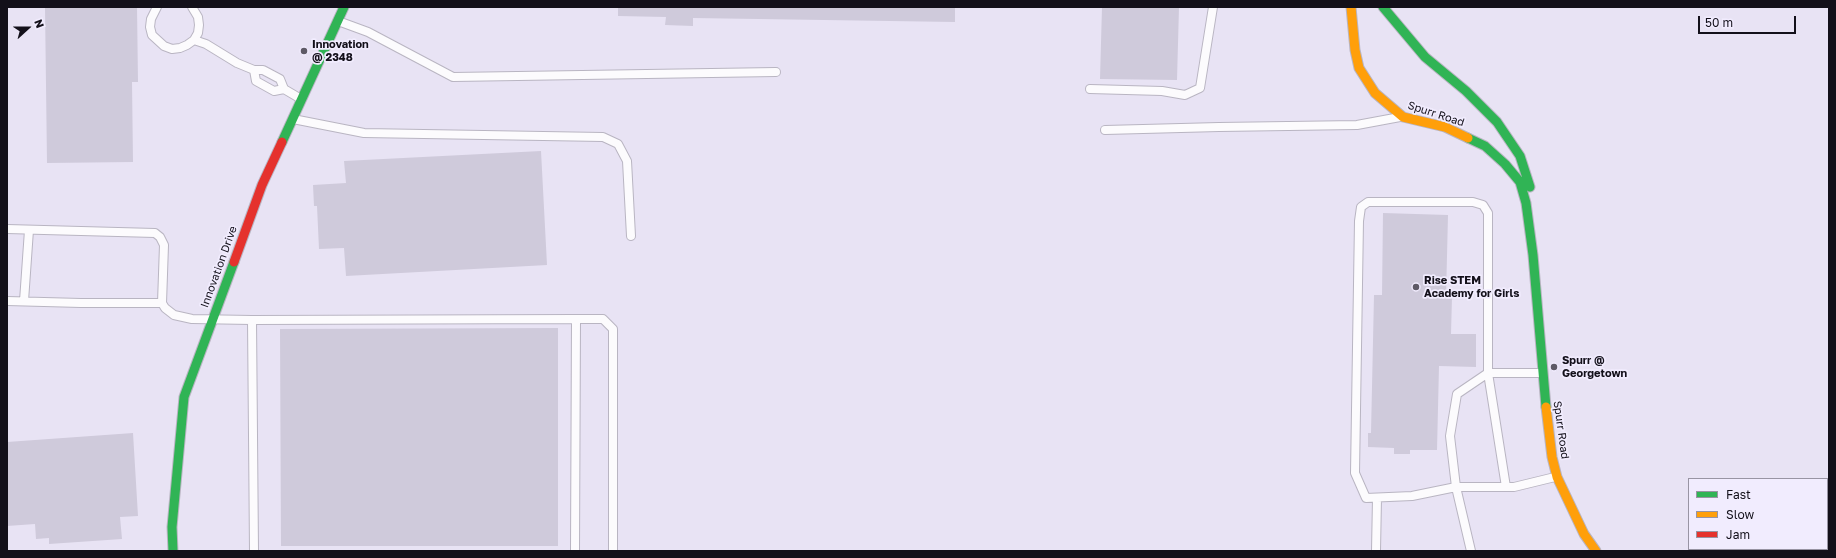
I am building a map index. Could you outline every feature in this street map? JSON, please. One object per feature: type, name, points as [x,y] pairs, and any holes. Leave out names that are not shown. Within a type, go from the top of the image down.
[{"type":"street","name":"Innovation Drive","points":[[173,551],[172,527],[184,397],[262,185],[344,7]]},
{"type":"street","name":"Spurr Road","points":[[1351,7],[1355,50],[1359,68],[1375,93],[1402,117],[1445,127],[1485,146],[1505,164],[1520,182],[1526,203],[1533,255],[1547,422],[1557,477],[1584,534],[1596,551]]},
{"type":"street","name":"Spurr Road","points":[[1383,7],[1424,57],[1466,91],[1497,122],[1520,156],[1534,200],[1533,255]]},
{"type":"lane","points":[[157,7],[151,19],[150,27],[152,35],[164,46],[180,48],[194,40],[198,33],[198,17],[194,8]]},
{"type":"lane","points":[[1090,89],[1162,90],[1185,95],[1200,88],[1213,7]]},
{"type":"lane","points":[[338,21],[368,32],[453,76],[776,72]]},
{"type":"lane","points":[[194,40],[206,44],[237,63],[254,70],[263,70],[280,80],[284,89],[301,99]]},
{"type":"lane","points":[[254,70],[256,81],[274,91],[284,89]]},
{"type":"lane","points":[[1105,130],[1350,126],[1402,117]]},
{"type":"lane","points":[[292,119],[364,133],[603,137],[618,144],[627,161],[631,236]]},
{"type":"lane","points":[[1506,487],[1488,373],[1488,213],[1484,205],[1473,202],[1368,202],[1361,207],[1358,221],[1355,462],[1355,473],[1366,498],[1412,496],[1456,487],[1506,487],[1514,487],[1557,477]]},
{"type":"lane","points":[[7,229],[155,233],[160,236],[164,245],[162,303],[165,308],[174,314],[192,319],[603,319],[613,329],[613,551]]},
{"type":"lane","points":[[24,301],[30,230]]},
{"type":"lane","points":[[7,301],[162,303]]},
{"type":"lane","points":[[575,551],[576,319]]},
{"type":"lane","points":[[252,320],[254,551]]},
{"type":"lane","points":[[1471,551],[1456,487],[1450,436],[1458,394],[1488,373],[1542,373]]},
{"type":"lane","points":[[1376,551],[1377,498]]},
{"type":"building","points":[[45,7],[137,7],[138,82],[132,82],[133,162],[47,163]]},
{"type":"building","points":[[618,7],[955,7],[955,22],[693,18],[693,26],[665,25],[666,17],[618,16]]},
{"type":"building","points":[[1102,7],[1179,7],[1177,80],[1100,79]]},
{"type":"building","points":[[541,151],[547,265],[346,276],[344,248],[319,249],[317,206],[314,206],[313,185],[346,183],[344,161]]},
{"type":"building","points":[[1383,213],[1448,215],[1446,297],[1452,297],[1451,334],[1476,334],[1476,367],[1439,366],[1437,450],[1410,450],[1410,454],[1394,454],[1394,448],[1368,447],[1368,433],[1371,433],[1374,295],[1382,295]]},
{"type":"building","points":[[558,328],[558,546],[281,546],[280,329]]},
{"type":"building","points":[[133,433],[138,516],[120,517],[122,539],[49,544],[49,538],[36,539],[35,524],[7,526],[7,442]]},
{"type":"traffic: fast","points":[[282,142],[344,7]]},
{"type":"traffic: fast","points":[[1383,7],[1425,57],[1466,91],[1497,122],[1520,156],[1530,187]]},
{"type":"traffic: fast","points":[[1468,138],[1485,146],[1505,164],[1520,182],[1526,203],[1533,255],[1546,407]]},
{"type":"traffic: fast","points":[[173,551],[172,527],[184,397],[234,262]]},
{"type":"traffic: slow","points":[[1351,7],[1355,50],[1359,68],[1375,93],[1403,117],[1445,127],[1468,138]]},
{"type":"traffic: slow","points":[[1546,407],[1552,457],[1557,477],[1584,534],[1596,551]]},
{"type":"traffic: jam","points":[[234,262],[262,185],[282,142]]},
{"type":"place","name":"Innovation @ 2348","points":[[304,51]]},
{"type":"place","name":"Rise STEM Academy for Girls","points":[[1416,287]]},
{"type":"place","name":"Spurr @ Georgetown","points":[[1554,367]]}]
